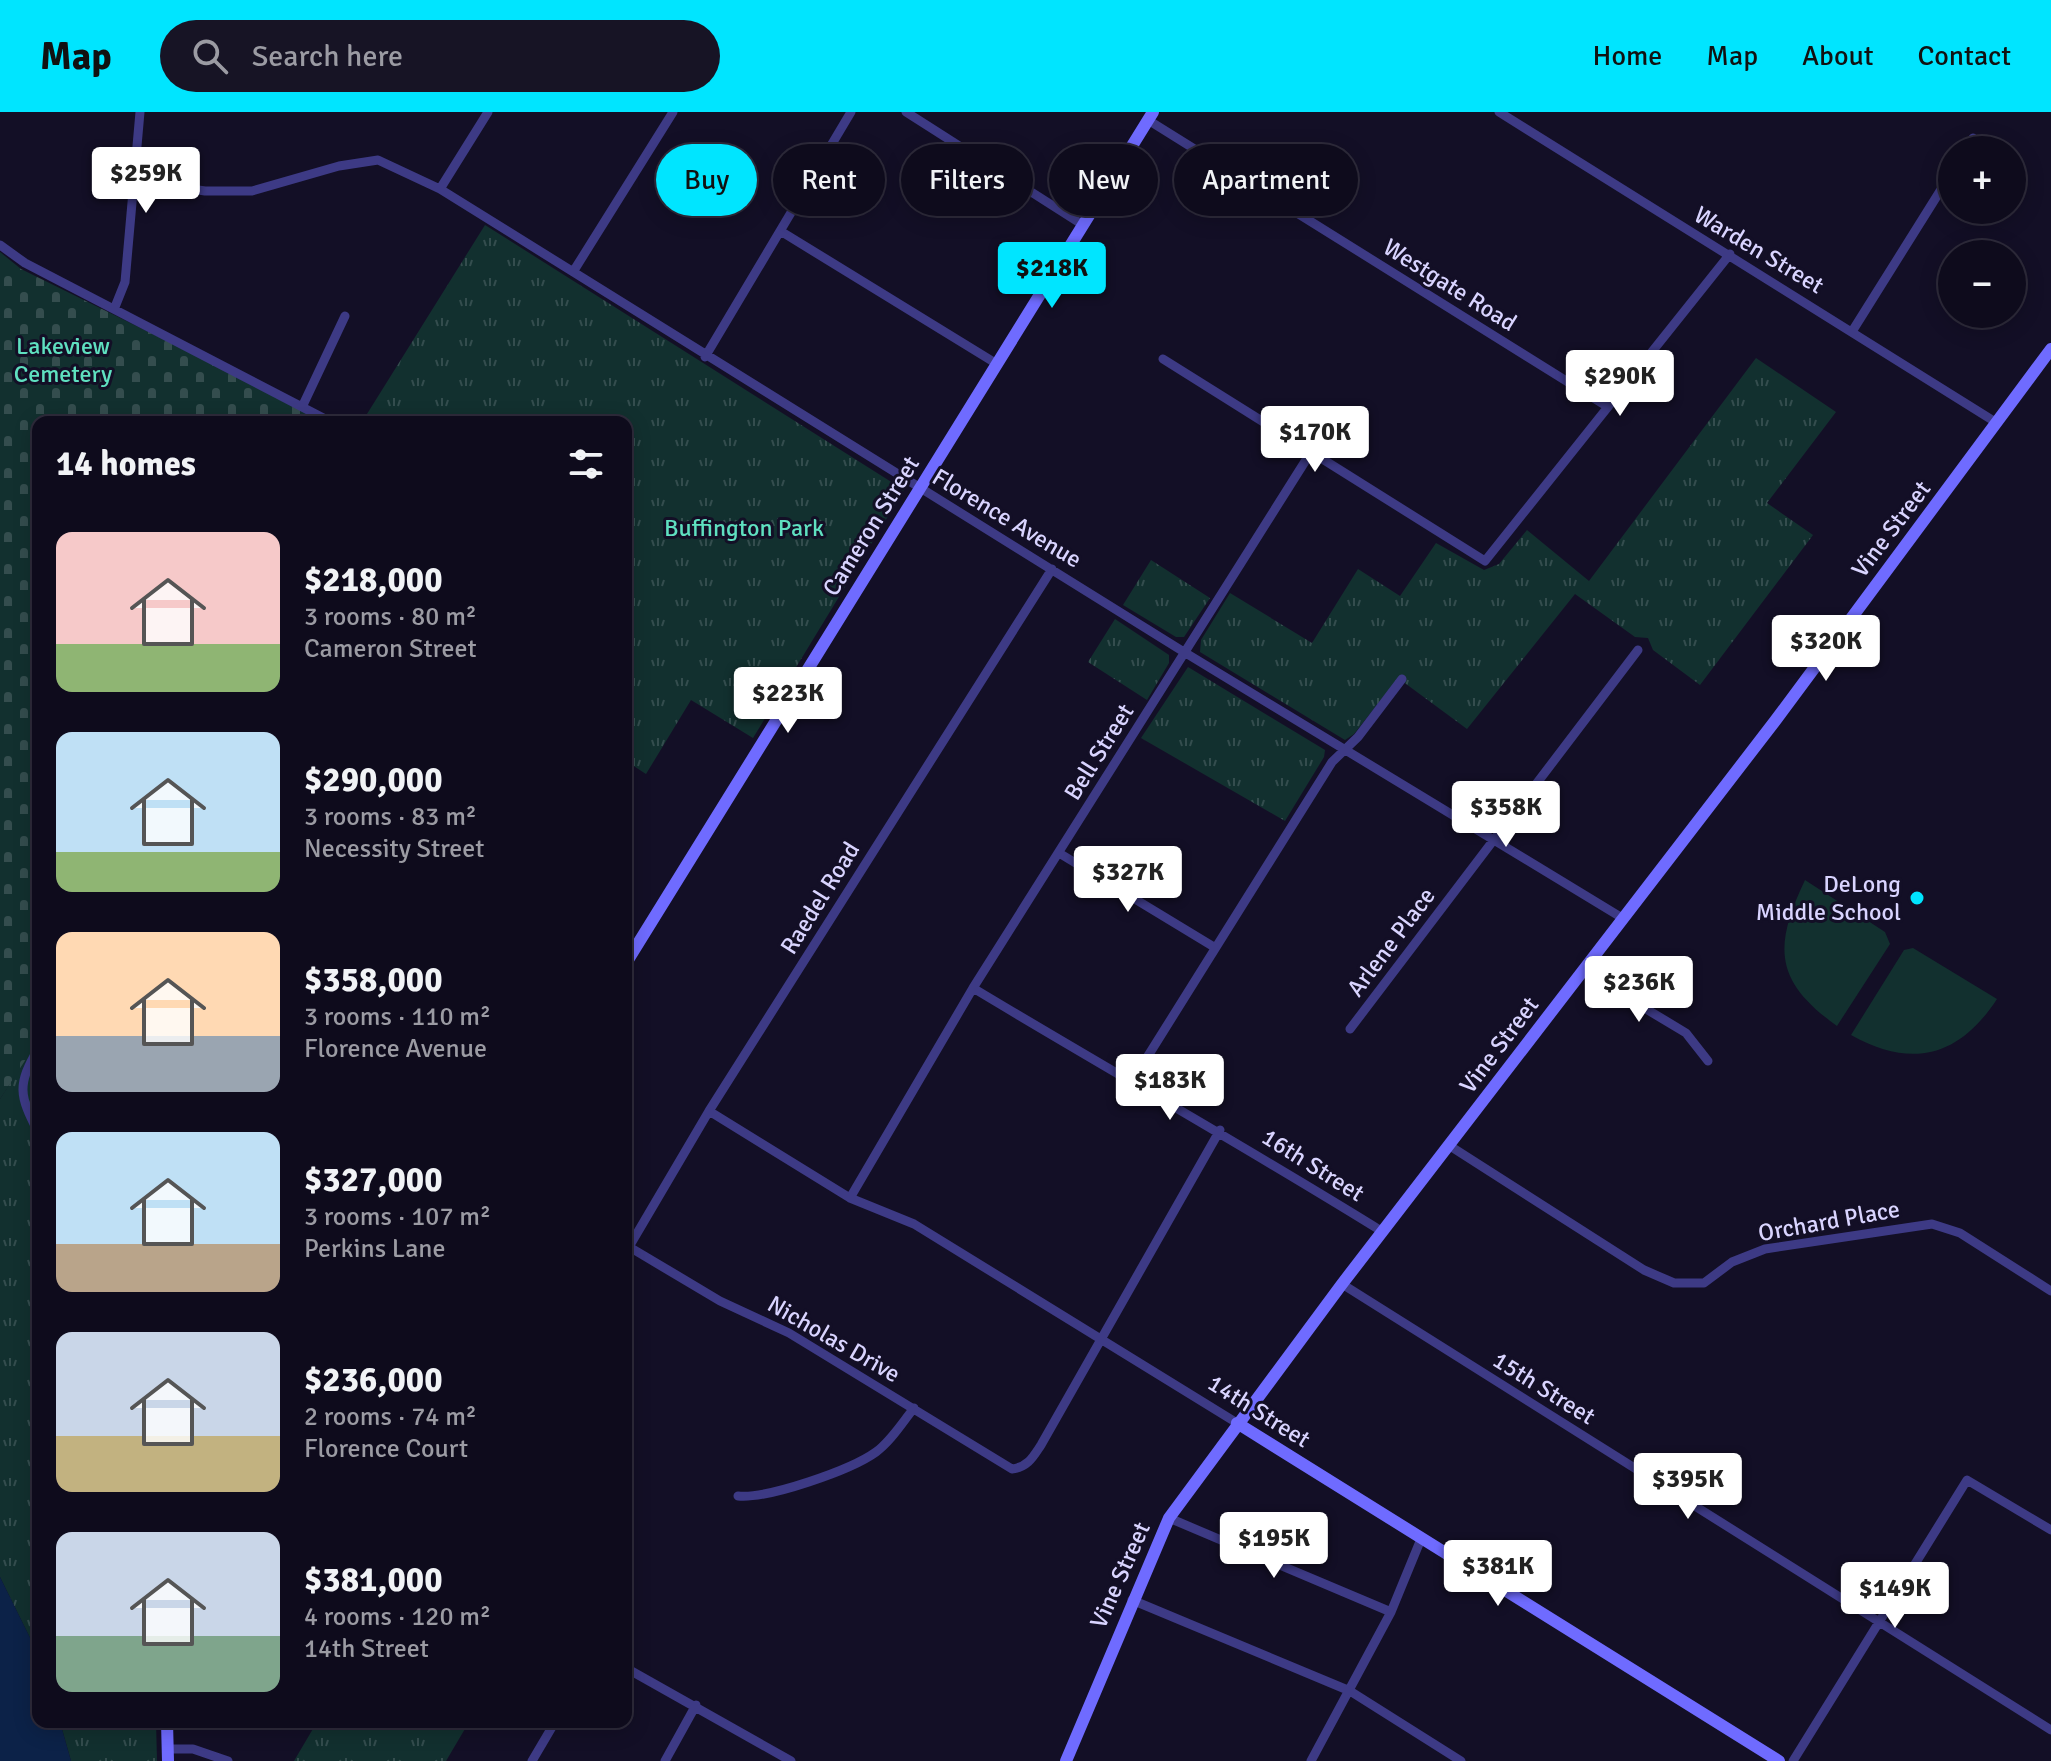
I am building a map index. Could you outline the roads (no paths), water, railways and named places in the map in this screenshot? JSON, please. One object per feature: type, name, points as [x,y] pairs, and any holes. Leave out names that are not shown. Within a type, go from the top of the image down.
[{"type":"street","points":[[115,307],[125,282],[131,180],[140,112]]},
{"type":"street","points":[[440,189],[488,112]]},
{"type":"street","points":[[573,272],[673,112]]},
{"type":"street","points":[[705,357],[851,112]]},
{"type":"street","points":[[906,112],[1083,225]]},
{"type":"street","name":"Warden Street","points":[[1499,112],[1853,330],[1997,423]]},
{"type":"street","name":"Cameron Street","points":[[632,953],[1151,116]]},
{"type":"street","name":"Westgate Road","points":[[1151,116],[1608,407]]},
{"type":"street","name":"Florence Avenue","points":[[131,180],[205,191],[252,191],[339,166],[378,160],[440,189],[705,357],[1624,919]]},
{"type":"street","points":[[1853,330],[1938,194]]},
{"type":"street","points":[[782,232],[997,364]]},
{"type":"street","points":[[0,245],[25,263],[321,416]]},
{"type":"street","points":[[1163,359],[1485,561],[1730,254]]},
{"type":"street","points":[[303,405],[345,316]]},
{"type":"street","name":"Vine Street","points":[[1066,1761],[1169,1518],[1237,1423],[1624,919],[2051,349]]},
{"type":"street","name":"Bell Street","points":[[850,1198],[973,988],[1311,452]]},
{"type":"street","name":"Raedel Road","points":[[632,1240],[709,1111],[1052,569]]},
{"type":"street","name":"Arlene Place","points":[[1350,1029],[1638,650]]},
{"type":"street","points":[[1131,1083],[1332,762],[1402,679]]},
{"type":"street","points":[[1059,853],[1214,947]]},
{"type":"street","points":[[1583,971],[1686,1033],[1708,1061]]},
{"type":"street","name":"16th Street","points":[[973,988],[1131,1083],[1220,1130],[1383,1232]]},
{"type":"street","points":[[32,1060],[24,1075],[22,1089],[22,1102],[32,1121]]},
{"type":"street","name":"14th Street","points":[[709,1111],[850,1198],[914,1224],[1779,1761]]},
{"type":"street","points":[[1103,1339],[1220,1130]]},
{"type":"street","name":"Orchard Place","points":[[1450,1146],[1644,1270],[1674,1283],[1704,1283],[1732,1262],[1765,1249],[1932,1224],[1960,1233],[2051,1291]]},
{"type":"street","name":"Nicholas Drive","points":[[632,1251],[720,1301],[789,1333],[1012,1469],[1021,1468],[1031,1461],[1103,1339]]},
{"type":"street","name":"15th Street","points":[[1342,1284],[2051,1730]]},
{"type":"street","points":[[738,1496],[773,1493],[876,1452],[914,1408]]},
{"type":"street","points":[[1793,1761],[1967,1480],[2051,1530]]},
{"type":"street","points":[[1169,1518],[1391,1612]]},
{"type":"street","points":[[1311,1761],[1391,1612],[1421,1539]]},
{"type":"street","points":[[1132,1600],[1350,1691],[1461,1761]]},
{"type":"street","points":[[632,1671],[791,1761]]},
{"type":"street","points":[[665,1761],[696,1705]]},
{"type":"street","points":[[167,1728],[167,1755],[193,1749],[228,1761]]},
{"type":"street","points":[[532,1761],[551,1728]]},
{"type":"water","points":[[0,1577],[32,1642],[32,1728],[62,1728],[71,1761],[0,1761]]},
{"type":"place","name":"DeLong Middle School","points":[[1917,898]]},
{"type":"park label","name":"Lakeview Cemetery","points":[[63,360]]},
{"type":"park label","name":"Buffington Park","points":[[744,528]]}]
